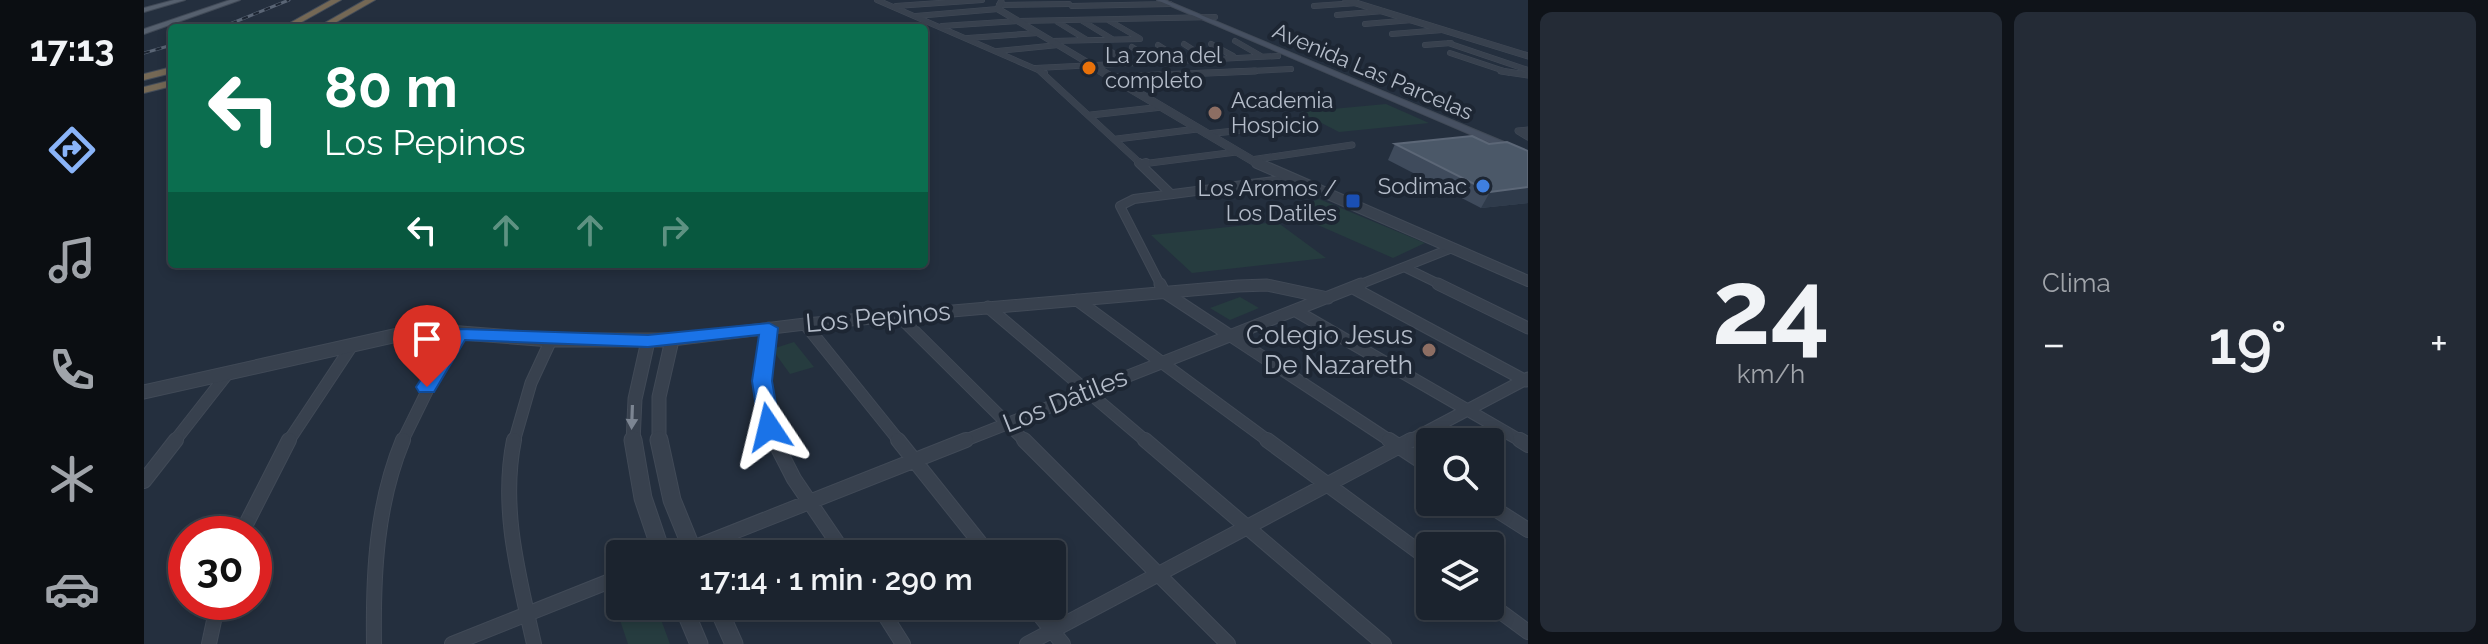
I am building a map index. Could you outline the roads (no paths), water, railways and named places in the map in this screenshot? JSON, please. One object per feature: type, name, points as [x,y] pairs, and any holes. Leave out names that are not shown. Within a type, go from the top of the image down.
[{"type":"highway","points":[[292,24],[337,0]]},
{"type":"highway","points":[[327,24],[371,0]]},
{"type":"highway","points":[[144,77],[168,71]]},
{"type":"highway","points":[[144,90],[168,84]]},
{"type":"main road","points":[[144,10],[182,0]]},
{"type":"main road","points":[[144,31],[234,0]]},
{"type":"main road","name":"Avenida Las Parcelas","points":[[1160,0],[1215,17],[1528,143]]},
{"type":"main road","name":"Avenida Las Parcelas","points":[[1172,2],[1528,156]]},
{"type":"street","points":[[877,0],[1051,76],[1171,194]]},
{"type":"street","points":[[891,6],[982,0],[1000,4],[1038,33],[1251,160],[1528,281]]},
{"type":"street","points":[[1093,0],[1110,10]]},
{"type":"street","points":[[1346,0],[1528,56]]},
{"type":"street","points":[[914,16],[1000,4],[1037,2],[1101,6],[1172,2]]},
{"type":"street","points":[[1037,2],[1049,14]]},
{"type":"street","points":[[1314,6],[1357,3]]},
{"type":"street","points":[[1133,5],[1141,10]]},
{"type":"street","points":[[1337,15],[1383,11]]},
{"type":"street","points":[[940,27],[1019,21],[1215,17]]},
{"type":"street","points":[[1080,19],[1113,40]]},
{"type":"street","points":[[996,51],[1087,40],[1140,39],[1106,19]]},
{"type":"street","points":[[1054,20],[1087,40]]},
{"type":"street","points":[[1365,24],[1412,20]]},
{"type":"street","points":[[1392,34],[1442,30]]},
{"type":"street","points":[[966,38],[1038,33]]},
{"type":"street","points":[[1425,45],[1477,40]]},
{"type":"street","points":[[1235,41],[1264,57]]},
{"type":"street","points":[[1448,43],[1528,72]]},
{"type":"street","points":[[1184,44],[1209,59]]},
{"type":"street","points":[[1211,44],[1236,58]]},
{"type":"street","points":[[1158,45],[1181,60]]},
{"type":"street","points":[[1132,47],[1153,61]]},
{"type":"street","points":[[1106,48],[1125,62]]},
{"type":"street","points":[[1450,53],[1508,73],[1528,72]]},
{"type":"street","points":[[1032,66],[1278,56]]},
{"type":"street","points":[[1111,77],[1291,69]]},
{"type":"street","points":[[1091,115],[1162,107]]},
{"type":"street","points":[[1117,139],[1310,123]]},
{"type":"street","points":[[1528,130],[1518,131],[1528,143]]},
{"type":"street","points":[[1251,160],[1352,145]]},
{"type":"street","points":[[1142,164],[1236,152]]},
{"type":"street","points":[[1290,179],[1134,199],[1120,206],[1164,292],[1416,458]]},
{"type":"street","name":"Los Dátiles","points":[[717,540],[1452,248]]},
{"type":"street","points":[[1406,268],[1528,328]]},
{"type":"street","name":"Los Pepinos","points":[[144,392],[402,334],[435,331],[551,340],[648,341],[898,315],[1267,285],[1330,298]]},
{"type":"street","points":[[1355,289],[1527,380]]},
{"type":"street","points":[[1077,300],[1416,550]]},
{"type":"street","points":[[988,307],[1384,644]]},
{"type":"street","points":[[1296,311],[1528,445]]},
{"type":"street","points":[[898,315],[1228,644]]},
{"type":"street","points":[[805,324],[978,540]]},
{"type":"street","points":[[769,328],[762,381],[765,412],[776,443],[836,540]]},
{"type":"street","points":[[374,644],[374,560],[389,476],[415,409],[459,334]]},
{"type":"street","points":[[534,644],[511,540],[507,477],[518,416],[551,340]]},
{"type":"street","points":[[672,340],[658,392],[658,448],[684,540]]},
{"type":"street","points":[[648,341],[634,390],[632,444],[642,501],[657,540]]},
{"type":"street","points":[[250,516],[292,434],[351,347]]},
{"type":"street","points":[[144,481],[228,373]]},
{"type":"street","points":[[1027,644],[1527,380]]},
{"type":"street","points":[[1504,515],[1528,530]]},
{"type":"street","points":[[452,644],[606,583]]},
{"type":"street","points":[[1504,614],[1528,632]]},
{"type":"street","points":[[209,644],[214,620]]},
{"type":"street","points":[[689,620],[699,644]]},
{"type":"street","points":[[723,620],[734,644]]},
{"type":"street","points":[[888,620],[903,644]]},
{"type":"street","points":[[1043,620],[1063,644]]},
{"type":"railway","points":[[230,24],[289,0]]},
{"type":"railway","points":[[144,53],[168,46]]},
{"type":"place","name":"La zona del completo","points":[[1089,68]]},
{"type":"place","name":"Academia Hospicio","points":[[1215,113]]},
{"type":"place","name":"Sodimac","points":[[1483,186]]},
{"type":"place","name":"Los Aromos / Los Datiles","points":[[1353,201]]},
{"type":"place","name":"Colegio Jesus De Nazareth","points":[[1429,350]]}]
